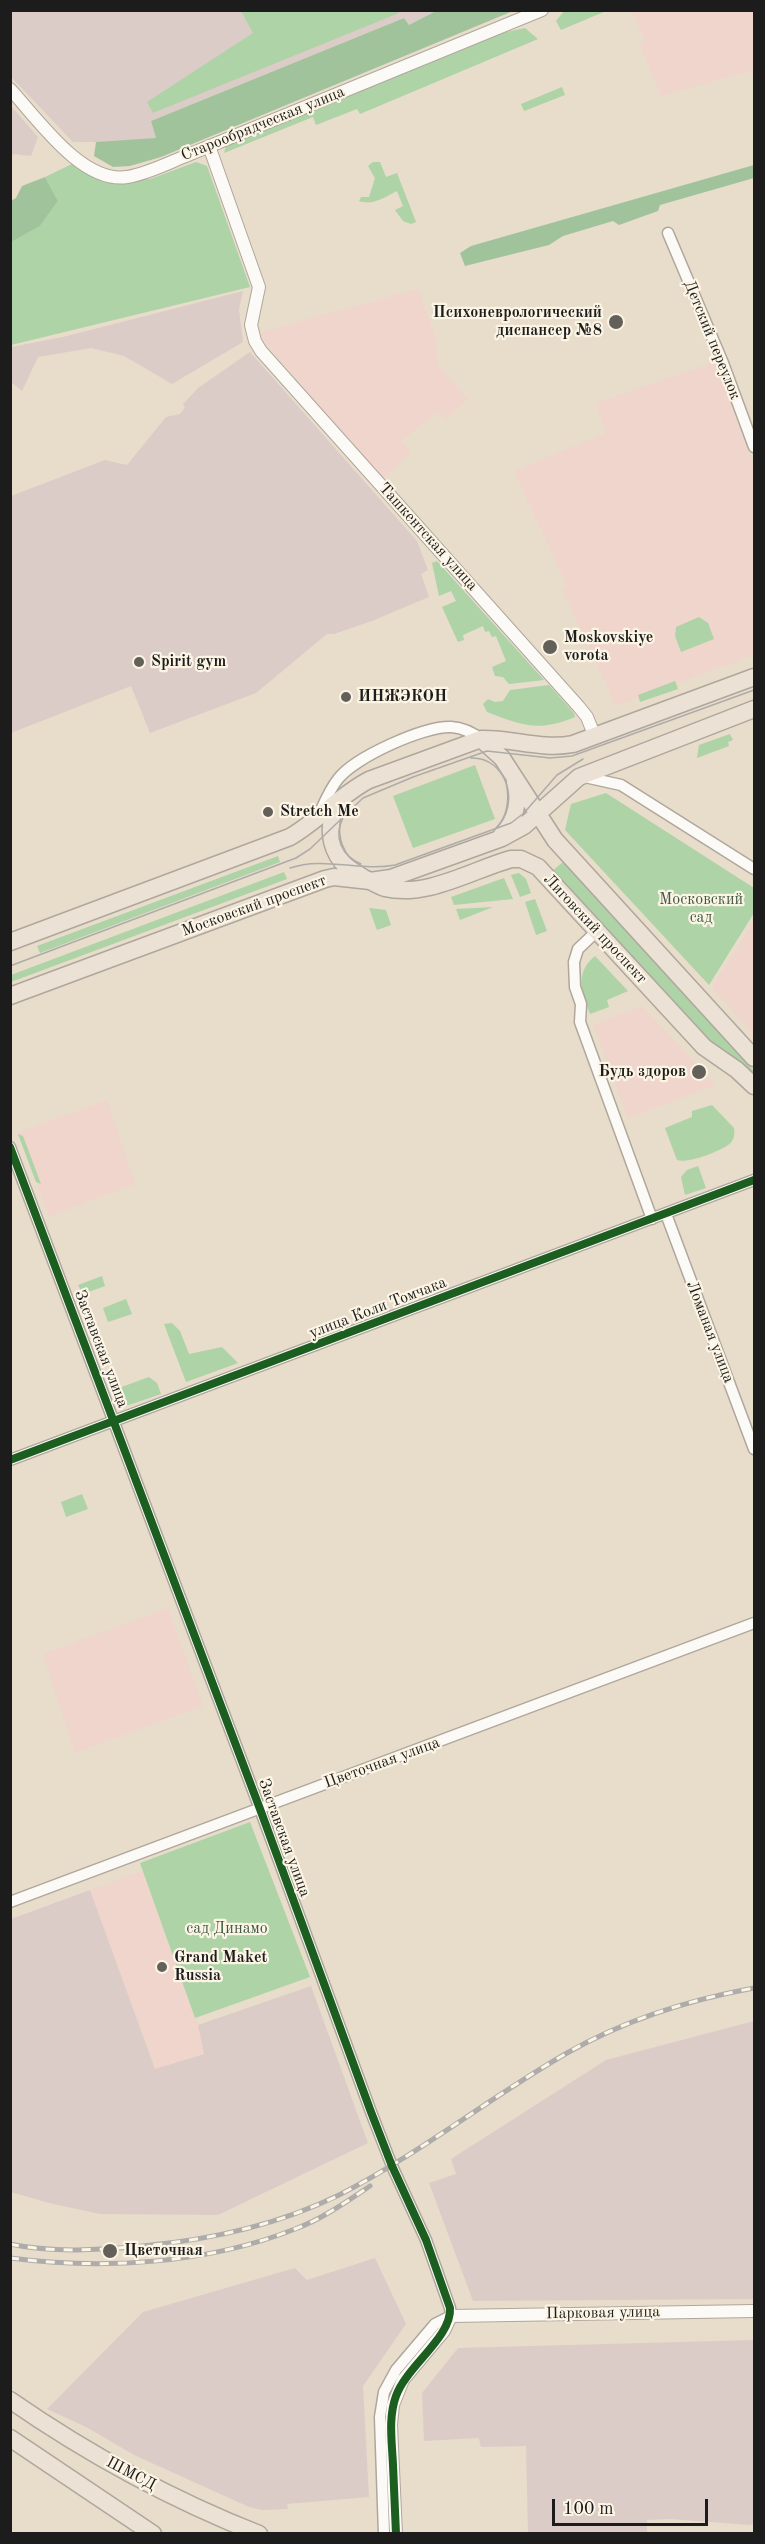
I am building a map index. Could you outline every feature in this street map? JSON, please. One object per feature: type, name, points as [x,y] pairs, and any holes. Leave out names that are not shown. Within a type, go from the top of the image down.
[{"type":"main road","points":[[10,942],[279,842],[313,823],[353,789],[369,780],[481,739],[499,738],[548,747],[573,744],[754,677]]},
{"type":"main road","name":"Московский проспект","points":[[10,996],[325,879],[334,877],[370,881],[404,874],[490,842],[516,831],[579,777],[754,710]]},
{"type":"main road","name":"Лиговский проспект","points":[[481,739],[502,758],[513,773],[555,840],[754,1058]]},
{"type":"main road","points":[[490,842],[502,835],[513,819],[516,800],[513,773]]},
{"type":"main road","points":[[335,805],[330,829],[333,848],[345,866],[370,881]]},
{"type":"main road","name":"Лиговский проспект","points":[[370,881],[384,888],[400,890],[448,881],[510,859],[521,859],[538,867],[704,1047],[737,1070],[754,1086]]},
{"type":"main road","name":"ШМСД","points":[[10,2400],[60,2434],[116,2467],[173,2497],[259,2534]]},
{"type":"main road","points":[[10,2438],[153,2534]]},
{"type":"street","name":"Старообрядческая улица","points":[[10,89],[78,160],[90,169],[119,178],[138,174],[209,146],[541,11]]},
{"type":"street","name":"Ташкентская улица","points":[[209,146],[259,287],[251,319],[255,342],[292,387],[579,707],[595,737]]},
{"type":"street","name":"Детский переулок","points":[[668,233],[723,363],[754,447]]},
{"type":"street","points":[[313,823],[338,779],[360,759],[438,728],[452,727],[469,730],[481,739]]},
{"type":"street","points":[[620,760],[618,773],[621,784]]},
{"type":"street","points":[[579,777],[591,777],[621,784],[754,869]]},
{"type":"street","points":[[597,930],[578,949],[574,962],[575,987],[581,1004],[580,1022],[652,1219]]},
{"type":"street","name":"Заставская улица","points":[[10,1147],[260,1809],[374,2121],[429,2250],[448,2300],[451,2316]]},
{"type":"street","name":"улица Коли Томчака","points":[[10,1460],[754,1180]]},
{"type":"street","name":"Ломаная улица","points":[[666,1214],[754,1449]]},
{"type":"street","name":"Цветочная улица","points":[[10,1902],[754,1623]]},
{"type":"street","name":"Парковая улица","points":[[451,2316],[754,2312]]},
{"type":"street","points":[[384,2534],[380,2417],[384,2392],[396,2370],[435,2324],[451,2316]]},
{"type":"street","points":[[396,2534],[391,2425],[393,2405],[403,2380],[444,2331],[451,2316]]},
{"type":"shaded area","points":[[11,11],[436,11],[409,25],[404,18],[151,121],[156,138],[129,142],[73,142],[11,77]]},
{"type":"shaded area","points":[[632,11],[754,11],[754,70],[661,96],[639,43],[645,41]]},
{"type":"shaded area","points":[[11,106],[38,137],[31,156],[13,154],[11,159]]},
{"type":"shaded area","points":[[418,289],[437,342],[437,364],[468,399],[446,419],[437,412],[401,441],[411,452],[383,479],[324,414],[262,338],[261,332]]},
{"type":"shaded area","points":[[243,291],[239,309],[243,342],[172,384],[124,356],[91,348],[38,357],[22,391],[11,382],[11,347],[63,337]]},
{"type":"shaded area","points":[[250,352],[417,541],[428,570],[421,574],[429,597],[372,621],[334,634],[327,634],[256,693],[150,733],[131,686],[11,733],[11,496],[105,460],[127,465],[166,417],[180,414],[185,408],[183,404],[198,388]]},
{"type":"shaded area","points":[[715,362],[754,466],[754,655],[616,706],[563,591],[567,586],[514,471],[606,433],[596,403]]},
{"type":"shaded area","points":[[754,921],[754,1035],[712,987]]},
{"type":"shaded area","points":[[642,1006],[716,1085],[628,1118],[593,1025]]},
{"type":"shaded area","points":[[107,1100],[135,1184],[49,1216],[17,1133]]},
{"type":"shaded area","points":[[168,1608],[203,1706],[75,1753],[43,1654]]},
{"type":"shaded area","points":[[142,1871],[198,2025],[204,2054],[155,2070],[90,1890]]},
{"type":"shaded area","points":[[90,1890],[155,2069],[204,2054],[198,2025],[311,1986],[368,2143],[218,2215],[100,2214],[11,2192],[11,1919]]},
{"type":"shaded area","points":[[754,2021],[754,2299],[473,2301],[429,2183],[456,2174],[451,2159],[606,2060]]},
{"type":"shaded area","points":[[375,2258],[406,2324],[363,2386],[369,2497],[287,2504],[288,2509],[262,2510],[249,2507],[134,2455],[88,2428],[47,2409],[143,2312],[295,2268],[307,2280]]},
{"type":"shaded area","points":[[754,2340],[754,2523],[750,2525],[670,2519],[647,2520],[647,2533],[528,2533],[526,2446],[481,2447],[479,2438],[424,2441],[422,2393],[458,2348]]},
{"type":"green space","points":[[397,10],[399,13],[153,113],[147,102],[253,33],[241,11]]},
{"type":"green space","points":[[436,11],[513,11],[161,157],[130,166],[113,167],[94,156],[96,142],[156,138],[151,121],[404,18],[409,25]]},
{"type":"green space","points":[[564,11],[606,11],[561,30],[556,21]]},
{"type":"green space","points":[[525,28],[538,39],[360,114],[357,109],[316,125],[313,117],[224,153],[226,146],[506,32]]},
{"type":"green space","points":[[562,87],[565,95],[524,111],[521,104]]},
{"type":"green space","points":[[196,162],[207,166],[250,287],[11,345],[10,242],[40,226],[58,201],[45,177],[72,164],[108,180],[150,179]]},
{"type":"green space","points":[[373,162],[380,162],[386,177],[397,173],[416,222],[411,224],[403,221],[395,210],[403,206],[397,191],[374,202],[359,201],[361,197],[369,197],[375,178],[368,166]]},
{"type":"green space","points":[[754,165],[754,178],[660,205],[658,211],[619,225],[613,221],[563,236],[549,245],[465,266],[460,253],[471,246]]},
{"type":"green space","points":[[45,177],[58,201],[40,226],[11,242],[11,201],[16,198],[22,186]]},
{"type":"green space","points":[[437,561],[544,680],[509,684],[503,677],[495,676],[492,667],[506,661],[496,636],[492,637],[489,631],[485,632],[483,626],[463,635],[464,640],[458,642],[442,607],[456,601],[451,591],[439,596],[432,563]]},
{"type":"green space","points":[[699,617],[708,623],[714,639],[681,652],[675,636],[676,627]]},
{"type":"green space","points":[[675,681],[678,689],[640,702],[638,695]]},
{"type":"green space","points":[[549,685],[575,717],[551,725],[521,724],[487,712],[483,704],[488,699],[495,702],[503,701],[510,690]]},
{"type":"green space","points":[[730,734],[733,740],[728,742],[729,746],[697,758],[699,745]]},
{"type":"green space","points":[[475,765],[495,819],[413,848],[393,796]]},
{"type":"green space","name":"Московский сад","points":[[606,793],[754,888],[754,913],[709,985],[565,830],[571,804]]},
{"type":"green space","points":[[278,856],[280,862],[40,953],[37,946]]},
{"type":"green space","points":[[563,862],[754,1071],[754,1074],[747,1067],[712,1046],[551,872]]},
{"type":"green space","points":[[284,872],[287,879],[11,982],[11,975]]},
{"type":"green space","points":[[519,873],[526,879],[531,893],[520,897],[511,875]]},
{"type":"green space","points":[[504,878],[513,899],[454,905],[451,897]]},
{"type":"green space","points":[[535,899],[547,931],[536,935],[525,902]]},
{"type":"green space","points":[[493,907],[460,920],[456,909]]},
{"type":"green space","points":[[369,908],[386,910],[391,925],[377,930]]},
{"type":"green space","points":[[595,956],[628,991],[607,1000],[609,1007],[590,1014],[584,998],[582,976],[584,969]]},
{"type":"green space","points":[[712,1105],[734,1128],[732,1142],[702,1157],[677,1160],[665,1128],[692,1117],[692,1111]]},
{"type":"green space","points":[[18,1134],[23,1136],[41,1184],[36,1182]]},
{"type":"green space","points":[[698,1166],[706,1188],[685,1195],[681,1177],[687,1170]]},
{"type":"green space","points":[[102,1276],[105,1286],[83,1294],[78,1285]]},
{"type":"green space","points":[[126,1299],[132,1314],[108,1322],[103,1308]]},
{"type":"green space","points":[[172,1323],[180,1331],[189,1354],[222,1347],[238,1363],[186,1382],[164,1324]]},
{"type":"green space","points":[[149,1377],[157,1383],[161,1394],[129,1405],[121,1405],[119,1399],[123,1398],[122,1393],[117,1394],[116,1389]]},
{"type":"green space","points":[[82,1494],[88,1509],[66,1517],[61,1502]]},
{"type":"green space","name":"сад Динамо","points":[[250,1822],[310,1977],[195,2018],[140,1863]]},
{"type":"tram line","points":[[10,966],[296,858],[310,849],[363,798],[413,777],[487,751],[550,758],[572,756],[754,690]]},
{"type":"tram line","points":[[471,758],[494,765],[506,784],[509,795],[508,807],[504,818],[496,828]]},
{"type":"tram line","points":[[290,868],[316,863],[369,867],[395,865],[511,823],[524,813],[557,775],[583,759]]},
{"type":"tram line","points":[[343,818],[339,832],[341,845],[354,861],[361,864]]},
{"type":"railway","points":[[10,2244],[59,2250],[142,2246],[192,2240],[243,2230],[292,2215],[316,2206],[369,2179],[538,2070],[589,2041],[634,2021],[681,2005],[754,1988]]},
{"type":"railway","points":[[10,2258],[45,2262],[118,2263],[191,2257],[261,2241],[305,2225],[334,2210],[370,2186]]},
{"type":"cycle path","points":[[10,1147],[260,1809],[371,2112],[392,2166],[426,2240],[450,2308],[449,2319],[444,2330],[401,2385],[394,2404],[391,2430],[396,2534]]},
{"type":"cycle path","points":[[10,1460],[754,1180]]},
{"type":"place","name":"Психоневрологический диспансер №8","points":[[616,322]]},
{"type":"place","name":"Moskovskiye vorota","points":[[550,647]]},
{"type":"place","name":"Spirit gym","points":[[139,662]]},
{"type":"place","name":"ИНЖЭКОН","points":[[346,697]]},
{"type":"place","name":"Stretch Me","points":[[268,812]]},
{"type":"place","name":"Будь здоров","points":[[699,1072]]},
{"type":"place","name":"Grand Maket Russia","points":[[162,1967]]},
{"type":"place","name":"Цветочная","points":[[110,2251]]}]
